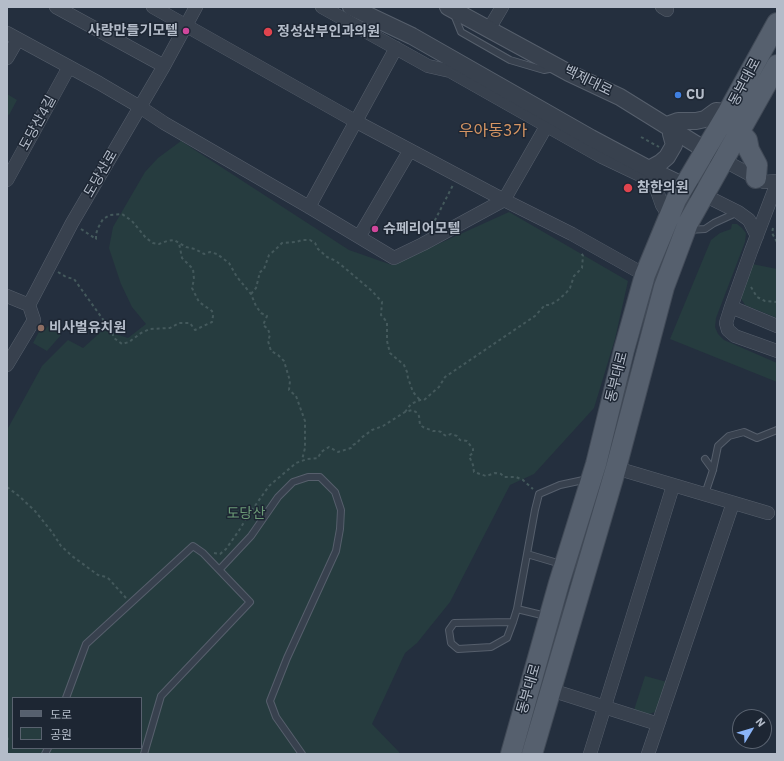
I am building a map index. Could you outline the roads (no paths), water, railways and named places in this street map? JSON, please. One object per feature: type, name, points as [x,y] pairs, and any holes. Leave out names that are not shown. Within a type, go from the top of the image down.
[{"type":"main road","name":"동부대로","points":[[511,754],[550,616],[596,464],[624,350],[645,275],[676,200],[728,112],[777,23]]},
{"type":"main road","name":"동부대로","points":[[532,754],[616,468],[664,287],[685,230],[777,65]]},
{"type":"main road","points":[[740,132],[747,140],[748,150],[757,165],[756,178]]},
{"type":"street","points":[[56,7],[164,66]]},
{"type":"street","points":[[153,7],[355,121],[504,200],[572,234],[645,275]]},
{"type":"street","name":"도당산로","points":[[29,305],[72,223],[164,66],[196,7]]},
{"type":"street","points":[[322,7],[428,66],[450,71],[472,71]]},
{"type":"street","points":[[351,7],[375,14],[472,71],[590,137],[649,169],[738,212],[749,220],[757,236]]},
{"type":"street","points":[[489,29],[502,7]]},
{"type":"street","name":"백제대로","points":[[451,8],[559,67],[620,97],[723,160]]},
{"type":"street","points":[[7,58],[13,36],[140,107],[164,123],[394,258],[504,200],[547,125]]},
{"type":"street","points":[[309,207],[396,48]]},
{"type":"street","name":"도당산4길","points":[[7,180],[69,67]]},
{"type":"street","points":[[450,71],[602,157],[644,177],[656,188],[662,205],[669,216]]},
{"type":"street","points":[[472,71],[483,90]]},
{"type":"street","points":[[649,169],[667,157],[674,145],[669,126],[678,121],[696,121],[705,118],[716,111],[728,112]]},
{"type":"street","points":[[568,138],[590,137]]},
{"type":"street","points":[[590,137],[602,157]]},
{"type":"street","points":[[359,237],[410,150]]},
{"type":"street","points":[[723,160],[764,182],[777,182],[726,323],[728,330],[735,336],[777,351]]},
{"type":"street","points":[[7,296],[29,305],[34,320],[7,365]]},
{"type":"street","points":[[731,307],[777,326]]},
{"type":"street","points":[[616,468],[768,513]]},
{"type":"street","points":[[590,754],[673,486]]},
{"type":"street","points":[[648,754],[732,503]]},
{"type":"street","points":[[551,690],[658,724]]},
{"type":"lane","points":[[451,8],[461,32],[510,60],[544,70],[559,67]]},
{"type":"lane","points":[[685,230],[705,229],[714,223],[738,212]]},
{"type":"lane","points":[[705,495],[713,470],[718,446],[729,436],[744,432],[757,438],[777,430]]},
{"type":"lane","points":[[705,459],[713,470]]},
{"type":"lane","points":[[220,569],[251,536],[278,497],[293,482],[308,477],[320,477],[335,492],[341,510],[340,529],[336,551],[287,658],[270,701],[276,717],[302,754]]},
{"type":"lane","points":[[513,622],[454,623],[449,630],[451,643],[458,649],[491,647],[507,638],[513,622],[517,609],[539,494],[560,485],[592,478]]},
{"type":"lane","points":[[66,697],[86,644],[193,546],[203,553],[250,602],[161,696],[144,754]]},
{"type":"lane","points":[[527,554],[565,565]]},
{"type":"lane","points":[[517,609],[550,616]]},
{"type":"place","name":"사랑만들기모텔","points":[[186,31]]},
{"type":"place","name":"정성산부인과의원","points":[[268,32]]},
{"type":"place","name":"CU","points":[[678,95]]},
{"type":"place","name":"참한의원","points":[[628,188]]},
{"type":"place","name":"슈페리어모텔","points":[[375,229]]},
{"type":"place","name":"비사벌유치원","points":[[41,328]]},
{"type":"district","name":"우아동3가","points":[[493,131]]},
{"type":"park label","name":"도당산","points":[[246,514]]}]
